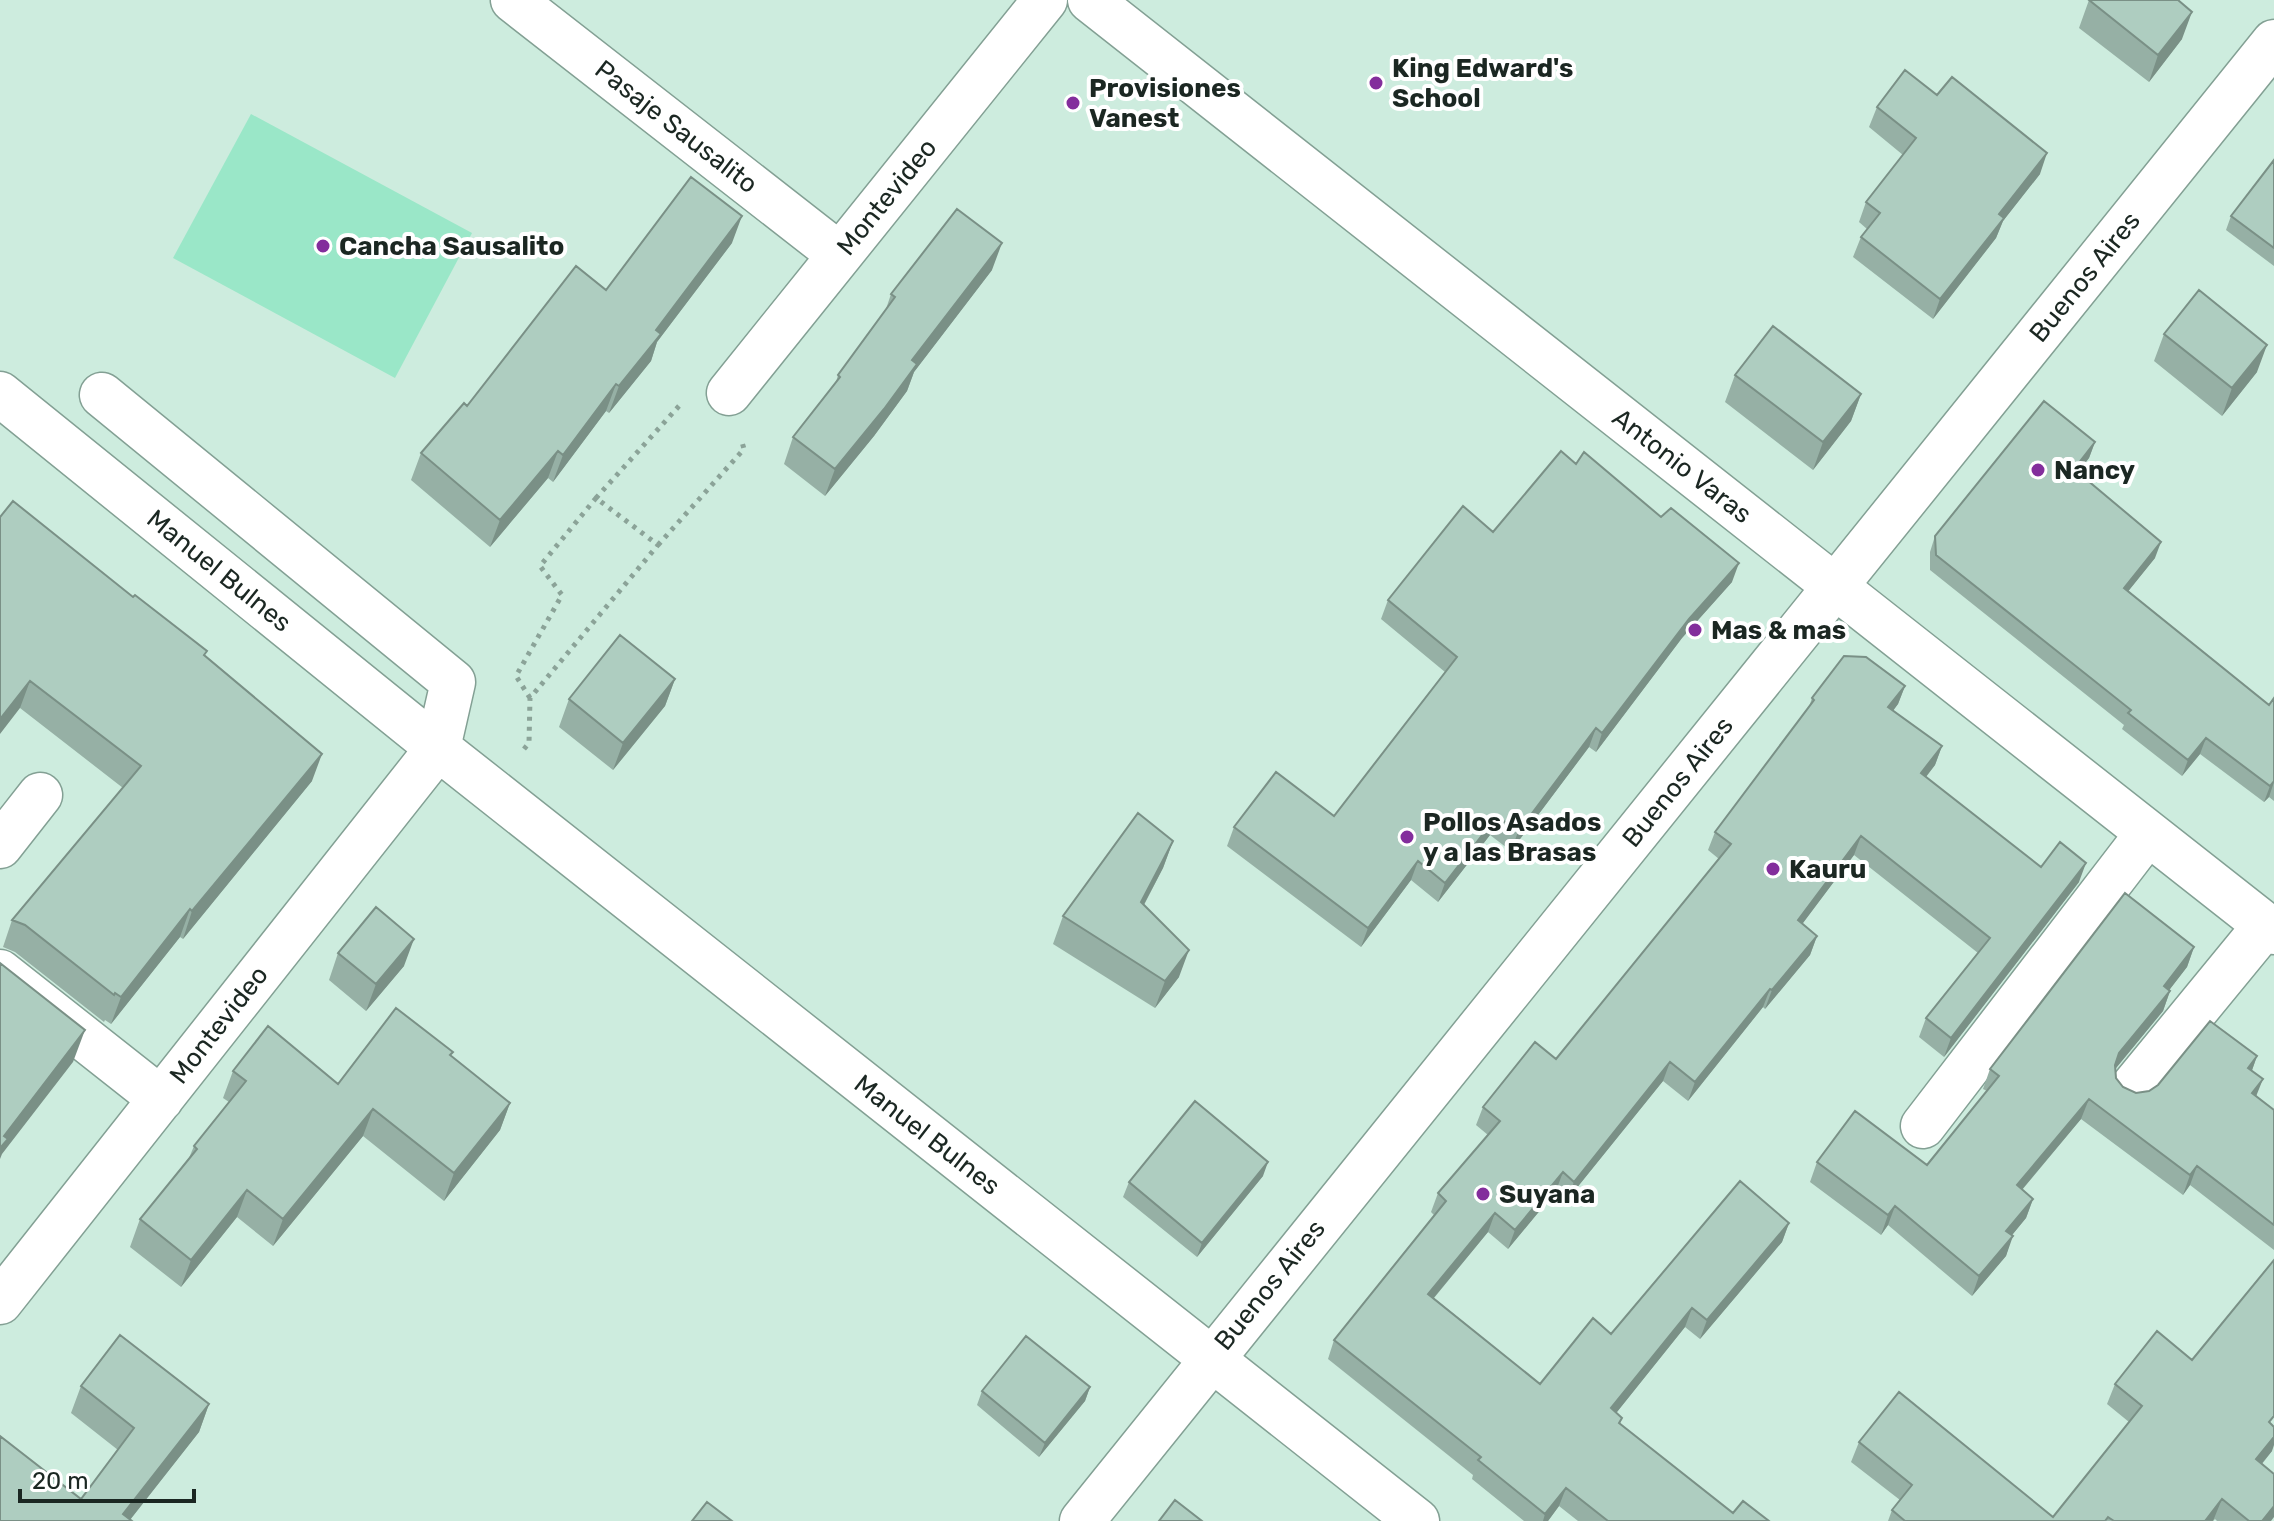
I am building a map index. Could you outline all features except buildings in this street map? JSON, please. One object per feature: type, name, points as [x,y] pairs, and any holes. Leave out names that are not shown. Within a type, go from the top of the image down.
[{"type":"street","name":"Pasaje Sausalito","points":[[513,0],[840,255]]},
{"type":"street","name":"Montevideo","points":[[729,393],[1045,0]]},
{"type":"street","name":"Antonio Varas","points":[[1090,0],[2270,929]]},
{"type":"street","name":"Buenos Aires","points":[[1082,1521],[2274,42]]},
{"type":"street","name":"Manuel Bulnes","points":[[0,394],[438,748],[1417,1521]]},
{"type":"street","points":[[102,395],[453,682],[438,748]]},
{"type":"street","name":"Montevideo","points":[[0,1302],[438,748]]},
{"type":"street","points":[[0,846],[40,795]]},
{"type":"street","points":[[1923,1126],[2148,833]]},
{"type":"street","points":[[2132,1088],[2270,929]]},
{"type":"street","points":[[0,972],[161,1099]]},
{"type":"path","points":[[492,790],[529,743],[530,698],[516,676],[562,595],[540,566],[676,407],[729,393],[744,449],[658,545],[530,698]]},
{"type":"path","points":[[596,498],[658,545]]},
{"type":"green space","name":"Cancha Sausalito","points":[[251,114],[472,233],[395,378],[173,258]]},
{"type":"place","name":"King Edward's School","points":[[1376,83]]},
{"type":"place","name":"Provisiones Vanest","points":[[1073,103]]},
{"type":"place","name":"Cancha Sausalito","points":[[323,246]]},
{"type":"place","name":"Nancy","points":[[2038,470]]},
{"type":"place","name":"Mas & mas","points":[[1695,630]]},
{"type":"place","name":"Pollos Asados y a las Brasas","points":[[1407,837]]},
{"type":"place","name":"Kauru","points":[[1773,869]]},
{"type":"place","name":"Suyana","points":[[1483,1194]]}]
